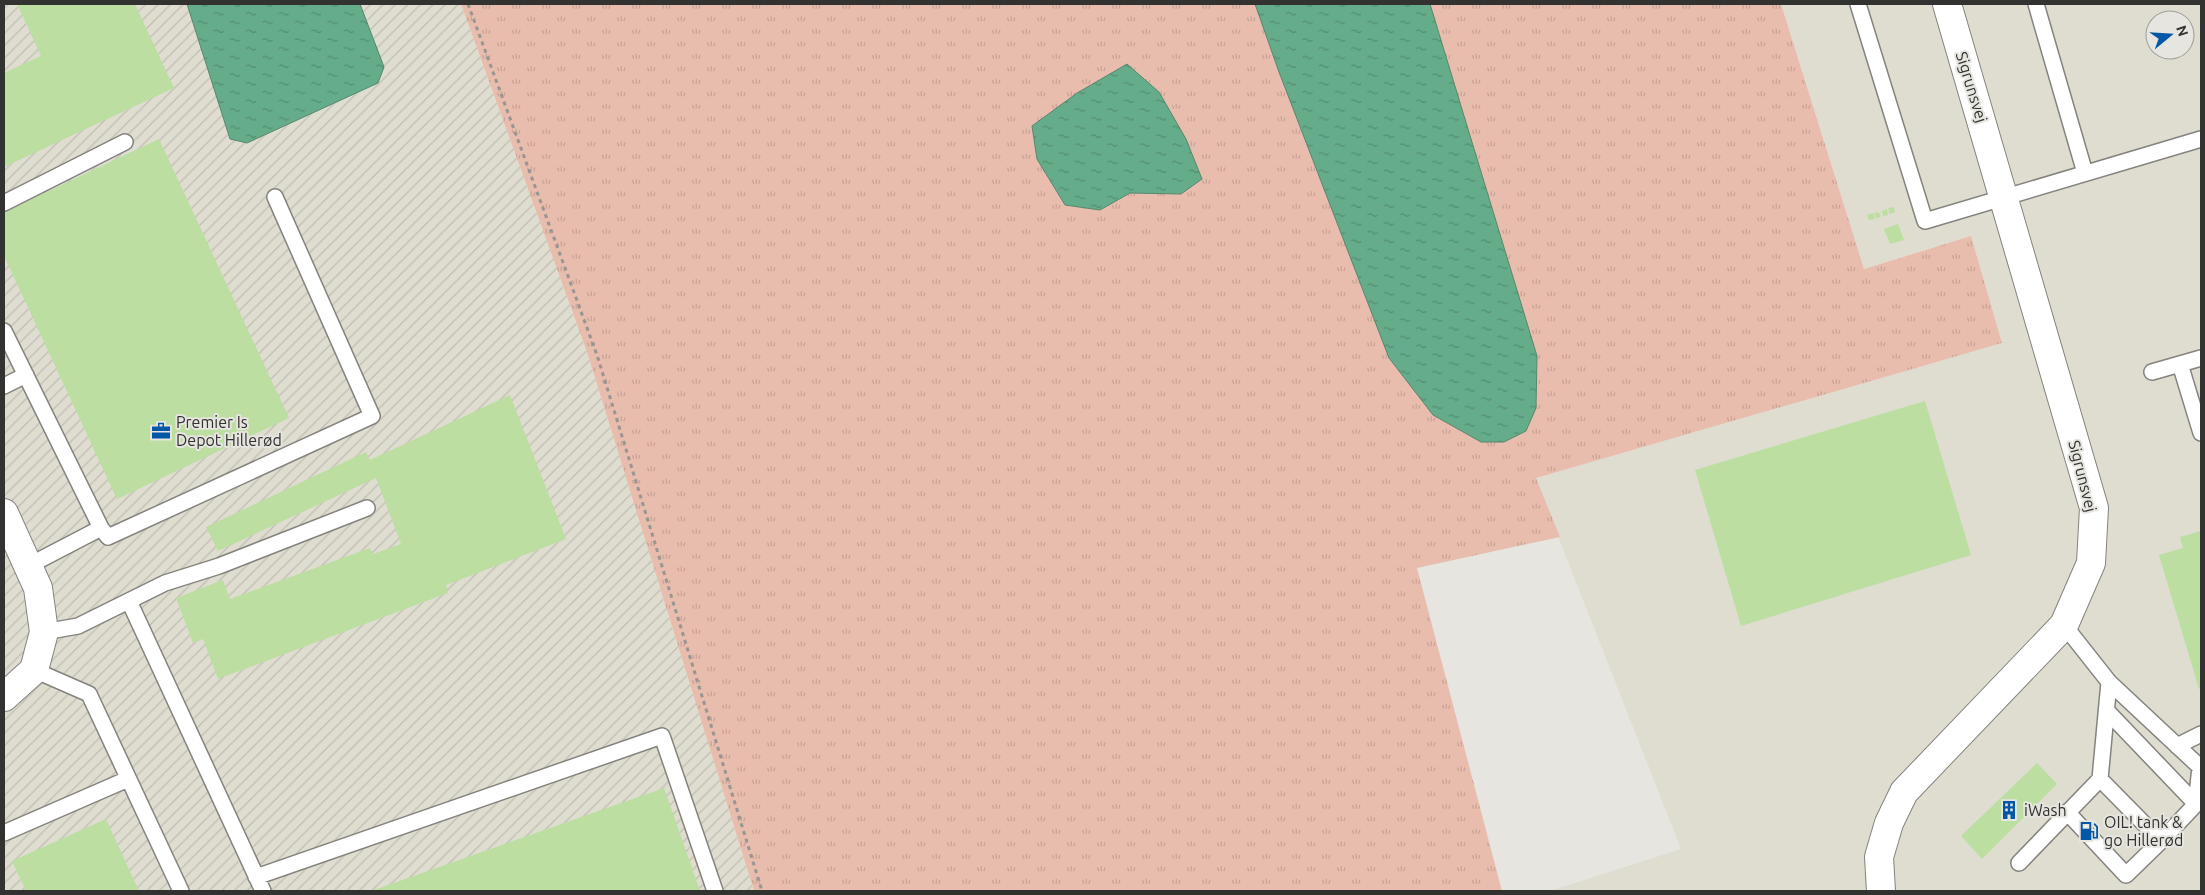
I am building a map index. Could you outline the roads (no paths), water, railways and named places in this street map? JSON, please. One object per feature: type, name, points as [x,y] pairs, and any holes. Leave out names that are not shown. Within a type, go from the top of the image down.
[{"type":"street","name":"Sigrunsvej","points":[[1881,891],[1879,857],[1889,823],[1904,792],[2064,624],[2090,563],[2094,508],[2005,197],[1947,4]]},
{"type":"street","points":[[4,513],[38,588],[44,632],[34,670],[4,697]]},
{"type":"lane","points":[[1858,4],[1925,221],[2201,138]]},
{"type":"lane","points":[[2036,4],[2085,173]]},
{"type":"lane","points":[[4,203],[125,142]]},
{"type":"lane","points":[[4,331],[101,528],[108,537],[372,416],[275,197]]},
{"type":"lane","points":[[2152,372],[2201,358]]},
{"type":"lane","points":[[2180,364],[2201,433]]},
{"type":"lane","points":[[4,386],[26,375]]},
{"type":"lane","points":[[44,632],[78,626],[165,583],[218,566],[367,508]]},
{"type":"lane","points":[[28,566],[101,528]]},
{"type":"lane","points":[[129,601],[263,891]]},
{"type":"lane","points":[[2064,624],[2110,682],[2200,768],[2196,804],[2126,874],[2067,812]]},
{"type":"lane","points":[[34,670],[88,694],[181,891]]},
{"type":"lane","points":[[2018,863],[2100,780],[2110,682]]},
{"type":"lane","points":[[2106,711],[2196,804]]},
{"type":"lane","points":[[2177,746],[2201,734]]},
{"type":"lane","points":[[256,877],[662,736],[715,891]]},
{"type":"lane","points":[[4,833],[128,779]]},
{"type":"lane","points":[[2100,780],[2161,841]]},
{"type":"water","points":[[187,4],[360,4],[384,67],[378,83],[247,143],[230,139]]},
{"type":"water","points":[[1255,4],[1430,4],[1537,356],[1536,408],[1526,431],[1504,442],[1481,442],[1433,415],[1389,358],[1279,72]]},
{"type":"water","points":[[1127,64],[1159,92],[1186,139],[1202,179],[1181,194],[1130,193],[1100,210],[1065,205],[1037,159],[1032,126],[1077,93]]},
{"type":"place","name":"Premier Is Depot Hillerød","points":[[161,431]]},
{"type":"place","name":"iWash","points":[[2009,810]]},
{"type":"place","name":"OIL! tank & go Hillerød","points":[[2089,831]]}]
